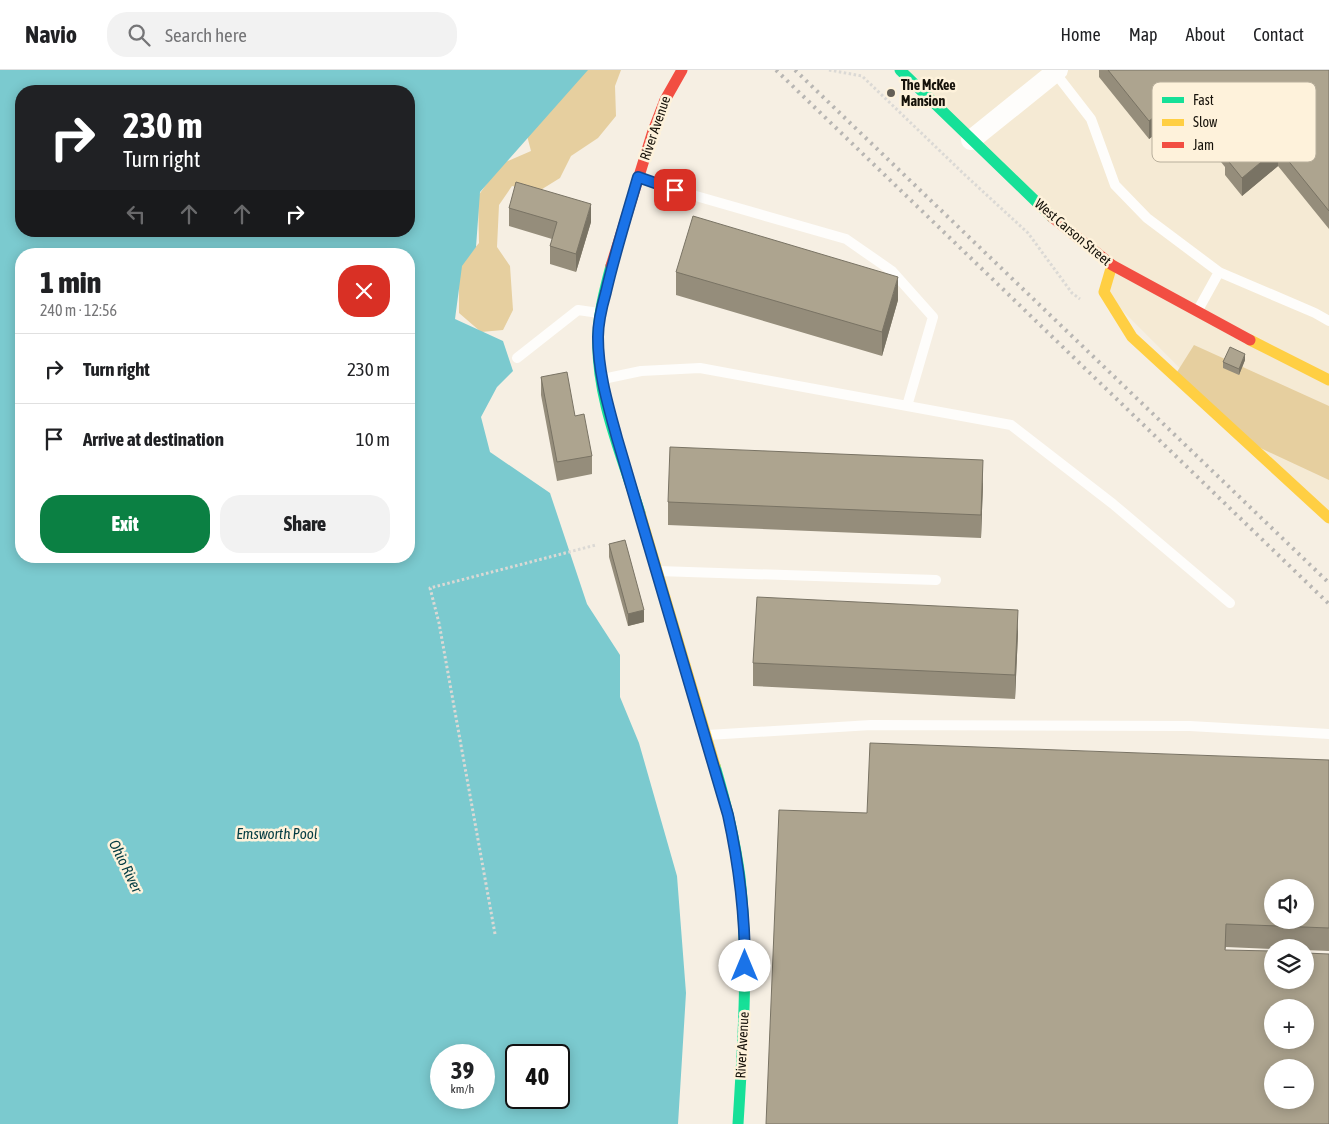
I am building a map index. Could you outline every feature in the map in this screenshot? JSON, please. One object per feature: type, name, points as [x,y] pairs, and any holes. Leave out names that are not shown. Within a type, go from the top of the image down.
[{"type":"street","name":"River Avenue","points":[[682,70],[668,90],[651,133],[609,276],[600,314],[598,336],[602,380],[617,438],[728,815],[734,842],[743,907],[745,966],[738,1124]]},
{"type":"street","name":"West Carson Street","points":[[900,70],[1054,219],[1112,265],[1329,380]]},
{"type":"street","points":[[972,140],[1055,71]]},
{"type":"street","points":[[1112,265],[1104,292],[1132,337],[1329,518]]},
{"type":"lane","points":[[1055,71],[1091,119],[1115,185],[1148,218],[1219,272],[1316,313],[1329,321]]},
{"type":"lane","points":[[638,177],[675,190],[846,239],[892,272],[933,317],[906,406]]},
{"type":"lane","points":[[1197,311],[1219,272]]},
{"type":"lane","points":[[517,358],[578,310],[600,314]]},
{"type":"lane","points":[[602,380],[641,371],[700,368],[1011,425],[1113,504],[1230,603]]},
{"type":"lane","points":[[657,570],[936,580]]},
{"type":"lane","points":[[705,736],[871,725],[1190,726],[1329,734]]},
{"type":"path","points":[[829,70],[862,76],[1028,233],[1072,293],[1087,304]]},
{"type":"path","points":[[495,934],[439,623],[430,588],[596,545]]},
{"type":"shaded area","points":[[576,70],[621,70],[615,86],[616,116],[598,138],[571,156],[560,178],[539,191],[512,186],[499,205],[497,247],[510,266],[513,310],[503,330],[481,332],[459,313],[459,267],[479,243],[478,196],[501,164],[531,151],[524,124]]},
{"type":"shaded area","points":[[900,70],[1329,70],[1329,518],[1104,292],[1112,265]]},
{"type":"shaded area","points":[[1194,345],[1329,406],[1329,480],[1254,445],[1177,372]]},
{"type":"water","name":"Emsworth Pool","points":[[0,70],[588,70],[480,192],[476,247],[462,266],[455,319],[503,341],[513,371],[497,387],[481,417],[490,452],[550,493],[587,604],[620,655],[620,697],[639,743],[677,876],[686,993],[678,1124],[0,1124]]},
{"type":"building","points":[[1108,70],[1329,70],[1329,211],[1289,162],[1316,162],[1316,82],[1152,82],[1152,119],[1149,121]]},
{"type":"building","points":[[1229,162],[1261,162],[1242,178]]},
{"type":"building","points":[[516,182],[591,204],[576,254],[550,246],[557,222],[509,208]]},
{"type":"building","points":[[693,216],[898,277],[882,332],[676,272]]},
{"type":"building","points":[[1230,347],[1245,354],[1239,369],[1223,362]]},
{"type":"building","points":[[567,372],[575,416],[584,414],[592,456],[557,462],[541,377]]},
{"type":"building","points":[[670,447],[983,460],[981,515],[668,502]]},
{"type":"building","points":[[625,540],[644,610],[628,614],[609,544]]},
{"type":"building","points":[[757,597],[1018,610],[1015,675],[753,663]]},
{"type":"building","points":[[870,743],[1329,760],[1329,928],[1314,927],[1314,879],[1264,879],[1264,925],[1226,924],[1225,950],[1264,951],[1264,989],[1314,989],[1314,953],[1329,954],[1329,1124],[766,1124],[779,810],[867,813]]},
{"type":"railway","points":[[776,70],[1329,604]]},
{"type":"railway","points":[[795,70],[1329,583]]},
{"type":"traffic: fast","points":[[900,70],[1052,217]]},
{"type":"traffic: fast","points":[[611,266],[599,325],[598,357],[605,402],[611,425],[640,513]]},
{"type":"traffic: fast","points":[[715,766],[736,849],[743,908],[745,970],[738,1124]]},
{"type":"traffic: slow","points":[[1112,265],[1104,292],[1132,337],[1329,518]]},
{"type":"traffic: slow","points":[[1250,340],[1329,380]]},
{"type":"traffic: slow","points":[[640,513],[715,766]]},
{"type":"traffic: jam","points":[[611,266],[653,131],[665,100],[682,70]]},
{"type":"traffic: jam","points":[[1052,217],[1112,265],[1250,340]]},
{"type":"place","name":"The McKee Mansion","points":[[891,93]]},
{"type":"route","points":[[675,190],[638,177],[600,314],[599,358],[602,380],[617,438],[728,815],[734,842],[743,907],[745,966]]},
{"type":"water label","name":"Ohio River","points":[[126,866]]}]
